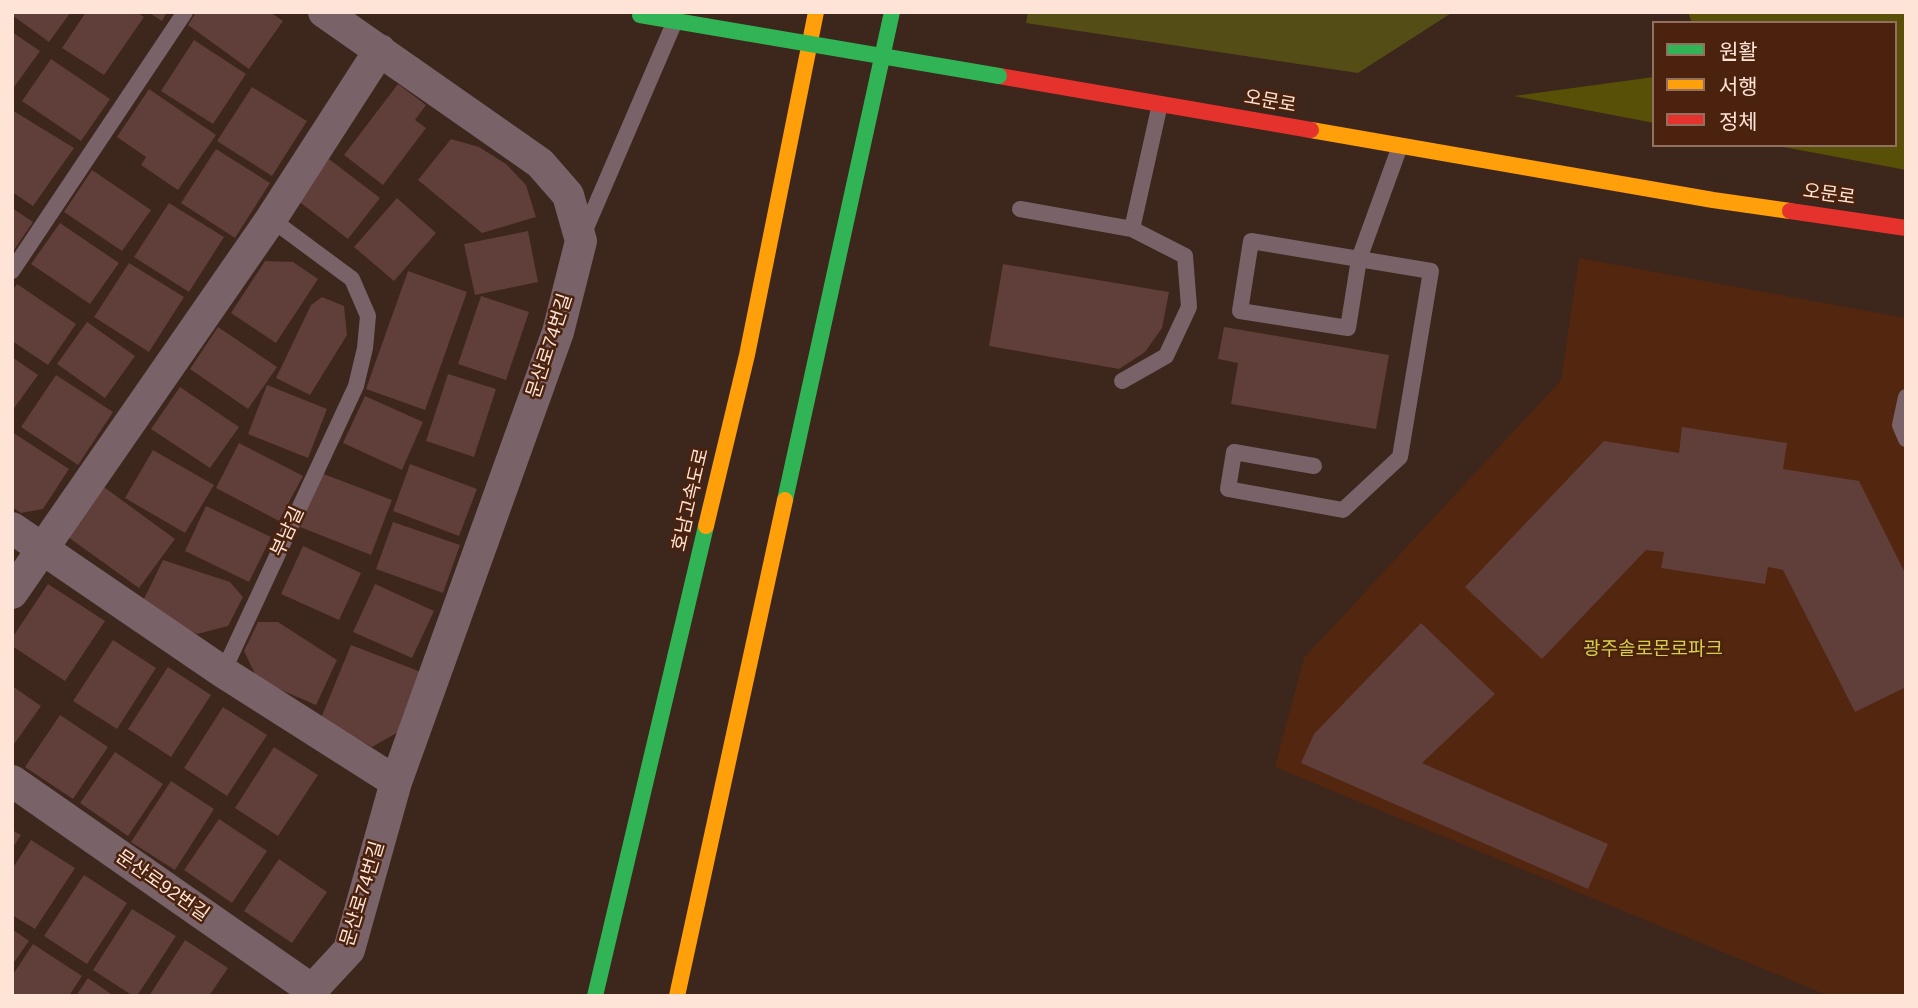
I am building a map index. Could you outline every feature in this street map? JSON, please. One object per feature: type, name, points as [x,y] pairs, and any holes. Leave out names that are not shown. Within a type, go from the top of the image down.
[{"type":"main road","name":"호남고속도로","points":[[596,996],[747,355],[816,12]]},
{"type":"main road","points":[[677,996],[892,12]]},
{"type":"main road","name":"오문로","points":[[634,13],[1713,200],[1906,228]]},
{"type":"street","name":"문산로74번길","points":[[312,993],[349,950],[396,782],[558,332],[581,241],[568,195],[540,163],[324,12]]},
{"type":"street","points":[[12,593],[271,219],[380,50]]},
{"type":"street","points":[[12,528],[223,672],[396,782]]},
{"type":"street","name":"문산로92번길","points":[[12,781],[312,993]]},
{"type":"lane","points":[[12,271],[184,12]]},
{"type":"lane","points":[[581,241],[678,12]]},
{"type":"lane","points":[[1132,229],[1160,104]]},
{"type":"lane","points":[[1314,466],[1234,452],[1228,489],[1343,510],[1400,457],[1431,271],[1359,259],[1251,241],[1240,311],[1348,328],[1359,259],[1400,146]]},
{"type":"lane","points":[[1020,209],[1132,229],[1185,256],[1189,307],[1166,356],[1122,381]]},
{"type":"lane","name":"부남길","points":[[223,672],[356,386],[365,348],[368,316],[352,279],[271,219]]},
{"type":"lane","points":[[1906,397],[1900,425],[1906,439]]},
{"type":"shaded area","points":[[1028,12],[1453,12],[1358,73],[1026,23]]},
{"type":"shaded area","points":[[1688,12],[1906,12],[1906,170],[1784,147],[1897,147],[1897,21],[1691,21]]},
{"type":"shaded area","points":[[1652,77],[1652,123],[1514,96]]},
{"type":"shaded area","name":"광주솔로몬로파크","points":[[1579,258],[1906,318],[1906,996],[1829,996],[1275,767],[1304,658],[1561,380]]},
{"type":"building","points":[[12,12],[71,12],[49,42],[12,15]]},
{"type":"building","points":[[86,12],[137,12],[144,17],[104,75],[62,48]]},
{"type":"building","points":[[148,12],[167,12],[162,21]]},
{"type":"building","points":[[196,12],[270,12],[283,21],[249,69],[188,25]]},
{"type":"building","points":[[12,32],[40,51],[12,90]]},
{"type":"building","points":[[194,40],[246,74],[213,124],[161,91]]},
{"type":"building","points":[[51,59],[110,99],[81,141],[22,101]]},
{"type":"building","points":[[398,84],[426,105],[415,120],[426,128],[383,185],[344,155]]},
{"type":"building","points":[[252,87],[307,121],[272,176],[217,141]]},
{"type":"building","points":[[149,89],[216,135],[178,190],[141,165],[146,157],[117,137]]},
{"type":"building","points":[[12,110],[74,148],[33,206],[12,192]]},
{"type":"building","points":[[451,139],[479,147],[506,164],[526,185],[536,217],[482,233],[418,180]]},
{"type":"building","points":[[216,149],[270,183],[235,238],[181,203]]},
{"type":"building","points":[[329,159],[380,198],[348,239],[297,200]]},
{"type":"building","points":[[92,170],[151,210],[122,251],[64,212]]},
{"type":"building","points":[[397,198],[436,233],[394,281],[354,247]]},
{"type":"building","points":[[169,203],[224,237],[189,292],[134,257]]},
{"type":"building","points":[[12,208],[33,222],[12,253]]},
{"type":"building","points":[[60,223],[119,263],[90,304],[31,264]]},
{"type":"building","points":[[528,231],[538,282],[475,295],[464,244]]},
{"type":"building","points":[[265,261],[293,262],[318,279],[276,343],[231,313]]},
{"type":"building","points":[[129,263],[184,297],[149,352],[94,317]]},
{"type":"building","points":[[1003,264],[1169,292],[1162,328],[1145,352],[1119,369],[989,346]]},
{"type":"building","points":[[408,271],[467,292],[425,410],[366,389]]},
{"type":"building","points":[[17,284],[76,324],[48,365],[12,341],[12,291]]},
{"type":"building","points":[[481,296],[529,312],[506,380],[458,364]]},
{"type":"building","points":[[322,297],[344,306],[347,335],[310,395],[276,378],[311,305]]},
{"type":"building","points":[[87,322],[135,356],[105,398],[57,364]]},
{"type":"building","points":[[218,327],[277,367],[248,409],[190,369]]},
{"type":"building","points":[[1224,327],[1389,355],[1376,429],[1231,404],[1238,363],[1218,359]]},
{"type":"building","points":[[12,357],[38,375],[12,411]]},
{"type":"building","points":[[448,374],[496,389],[474,457],[426,441]]},
{"type":"building","points":[[56,375],[113,412],[78,465],[21,427]]},
{"type":"building","points":[[267,385],[327,409],[308,458],[248,434]]},
{"type":"building","points":[[180,387],[239,427],[210,468],[151,429]]},
{"type":"building","points":[[365,396],[423,422],[402,470],[343,443]]},
{"type":"building","points":[[1682,427],[1787,443],[1783,469],[1859,481],[1906,575],[1906,687],[1855,712],[1783,570],[1768,567],[1765,584],[1661,568],[1664,552],[1646,550],[1542,659],[1465,587],[1604,441],[1679,453]]},
{"type":"building","points":[[12,432],[69,469],[43,509],[21,513],[12,507]]},
{"type":"building","points":[[239,443],[303,476],[279,521],[216,488]]},
{"type":"building","points":[[153,450],[214,485],[185,533],[125,498]]},
{"type":"building","points":[[410,464],[477,489],[459,536],[393,511]]},
{"type":"building","points":[[321,473],[392,500],[371,555],[300,527]]},
{"type":"building","points":[[97,482],[175,539],[139,588],[61,532]]},
{"type":"building","points":[[206,506],[271,537],[249,582],[185,551]]},
{"type":"building","points":[[393,522],[460,545],[443,593],[376,569]]},
{"type":"building","points":[[303,546],[361,573],[339,620],[281,594]]},
{"type":"building","points":[[163,560],[230,582],[243,597],[228,626],[197,634],[141,605]]},
{"type":"building","points":[[48,584],[105,621],[65,681],[12,646],[12,638]]},
{"type":"building","points":[[375,584],[434,611],[412,658],[353,632]]},
{"type":"building","points":[[258,622],[278,622],[337,660],[316,705],[258,680],[244,651]]},
{"type":"building","points":[[1421,623],[1495,694],[1422,763],[1608,844],[1588,889],[1301,763],[1314,734]]},
{"type":"building","points":[[113,640],[156,668],[117,729],[73,701]]},
{"type":"building","points":[[351,645],[421,672],[400,731],[372,747],[321,718]]},
{"type":"building","points":[[168,667],[211,695],[171,757],[128,729]]},
{"type":"building","points":[[12,686],[41,706],[12,747]]},
{"type":"building","points":[[223,707],[267,735],[227,796],[184,768]]},
{"type":"building","points":[[60,715],[108,747],[73,799],[25,767]]},
{"type":"building","points":[[274,747],[318,775],[278,836],[235,808]]},
{"type":"building","points":[[115,752],[163,784],[128,836],[80,803]]},
{"type":"building","points":[[171,781],[214,809],[175,870],[131,842]]},
{"type":"building","points":[[219,819],[267,851],[232,903],[184,870]]},
{"type":"building","points":[[12,830],[21,835],[12,849]]},
{"type":"building","points":[[31,840],[75,868],[35,929],[12,915],[12,869]]},
{"type":"building","points":[[279,859],[327,892],[292,943],[244,911]]},
{"type":"building","points":[[84,875],[127,903],[87,964],[44,936]]},
{"type":"building","points":[[132,909],[176,936],[137,996],[93,970]]},
{"type":"building","points":[[12,929],[29,941],[12,965]]},
{"type":"building","points":[[185,940],[228,968],[209,996],[149,996]]},
{"type":"building","points":[[33,944],[82,976],[69,996],[12,996],[12,976]]},
{"type":"building","points":[[88,978],[114,996],[76,996]]},
{"type":"traffic: fast","points":[[785,500],[892,12]]},
{"type":"traffic: fast","points":[[640,15],[999,76]]},
{"type":"traffic: fast","points":[[595,996],[706,526]]},
{"type":"traffic: slow","points":[[706,526],[747,355],[816,12]]},
{"type":"traffic: slow","points":[[1311,130],[1790,211]]},
{"type":"traffic: slow","points":[[677,996],[785,500]]},
{"type":"traffic: jam","points":[[999,76],[1311,130]]},
{"type":"traffic: jam","points":[[1790,211],[1906,228]]}]
